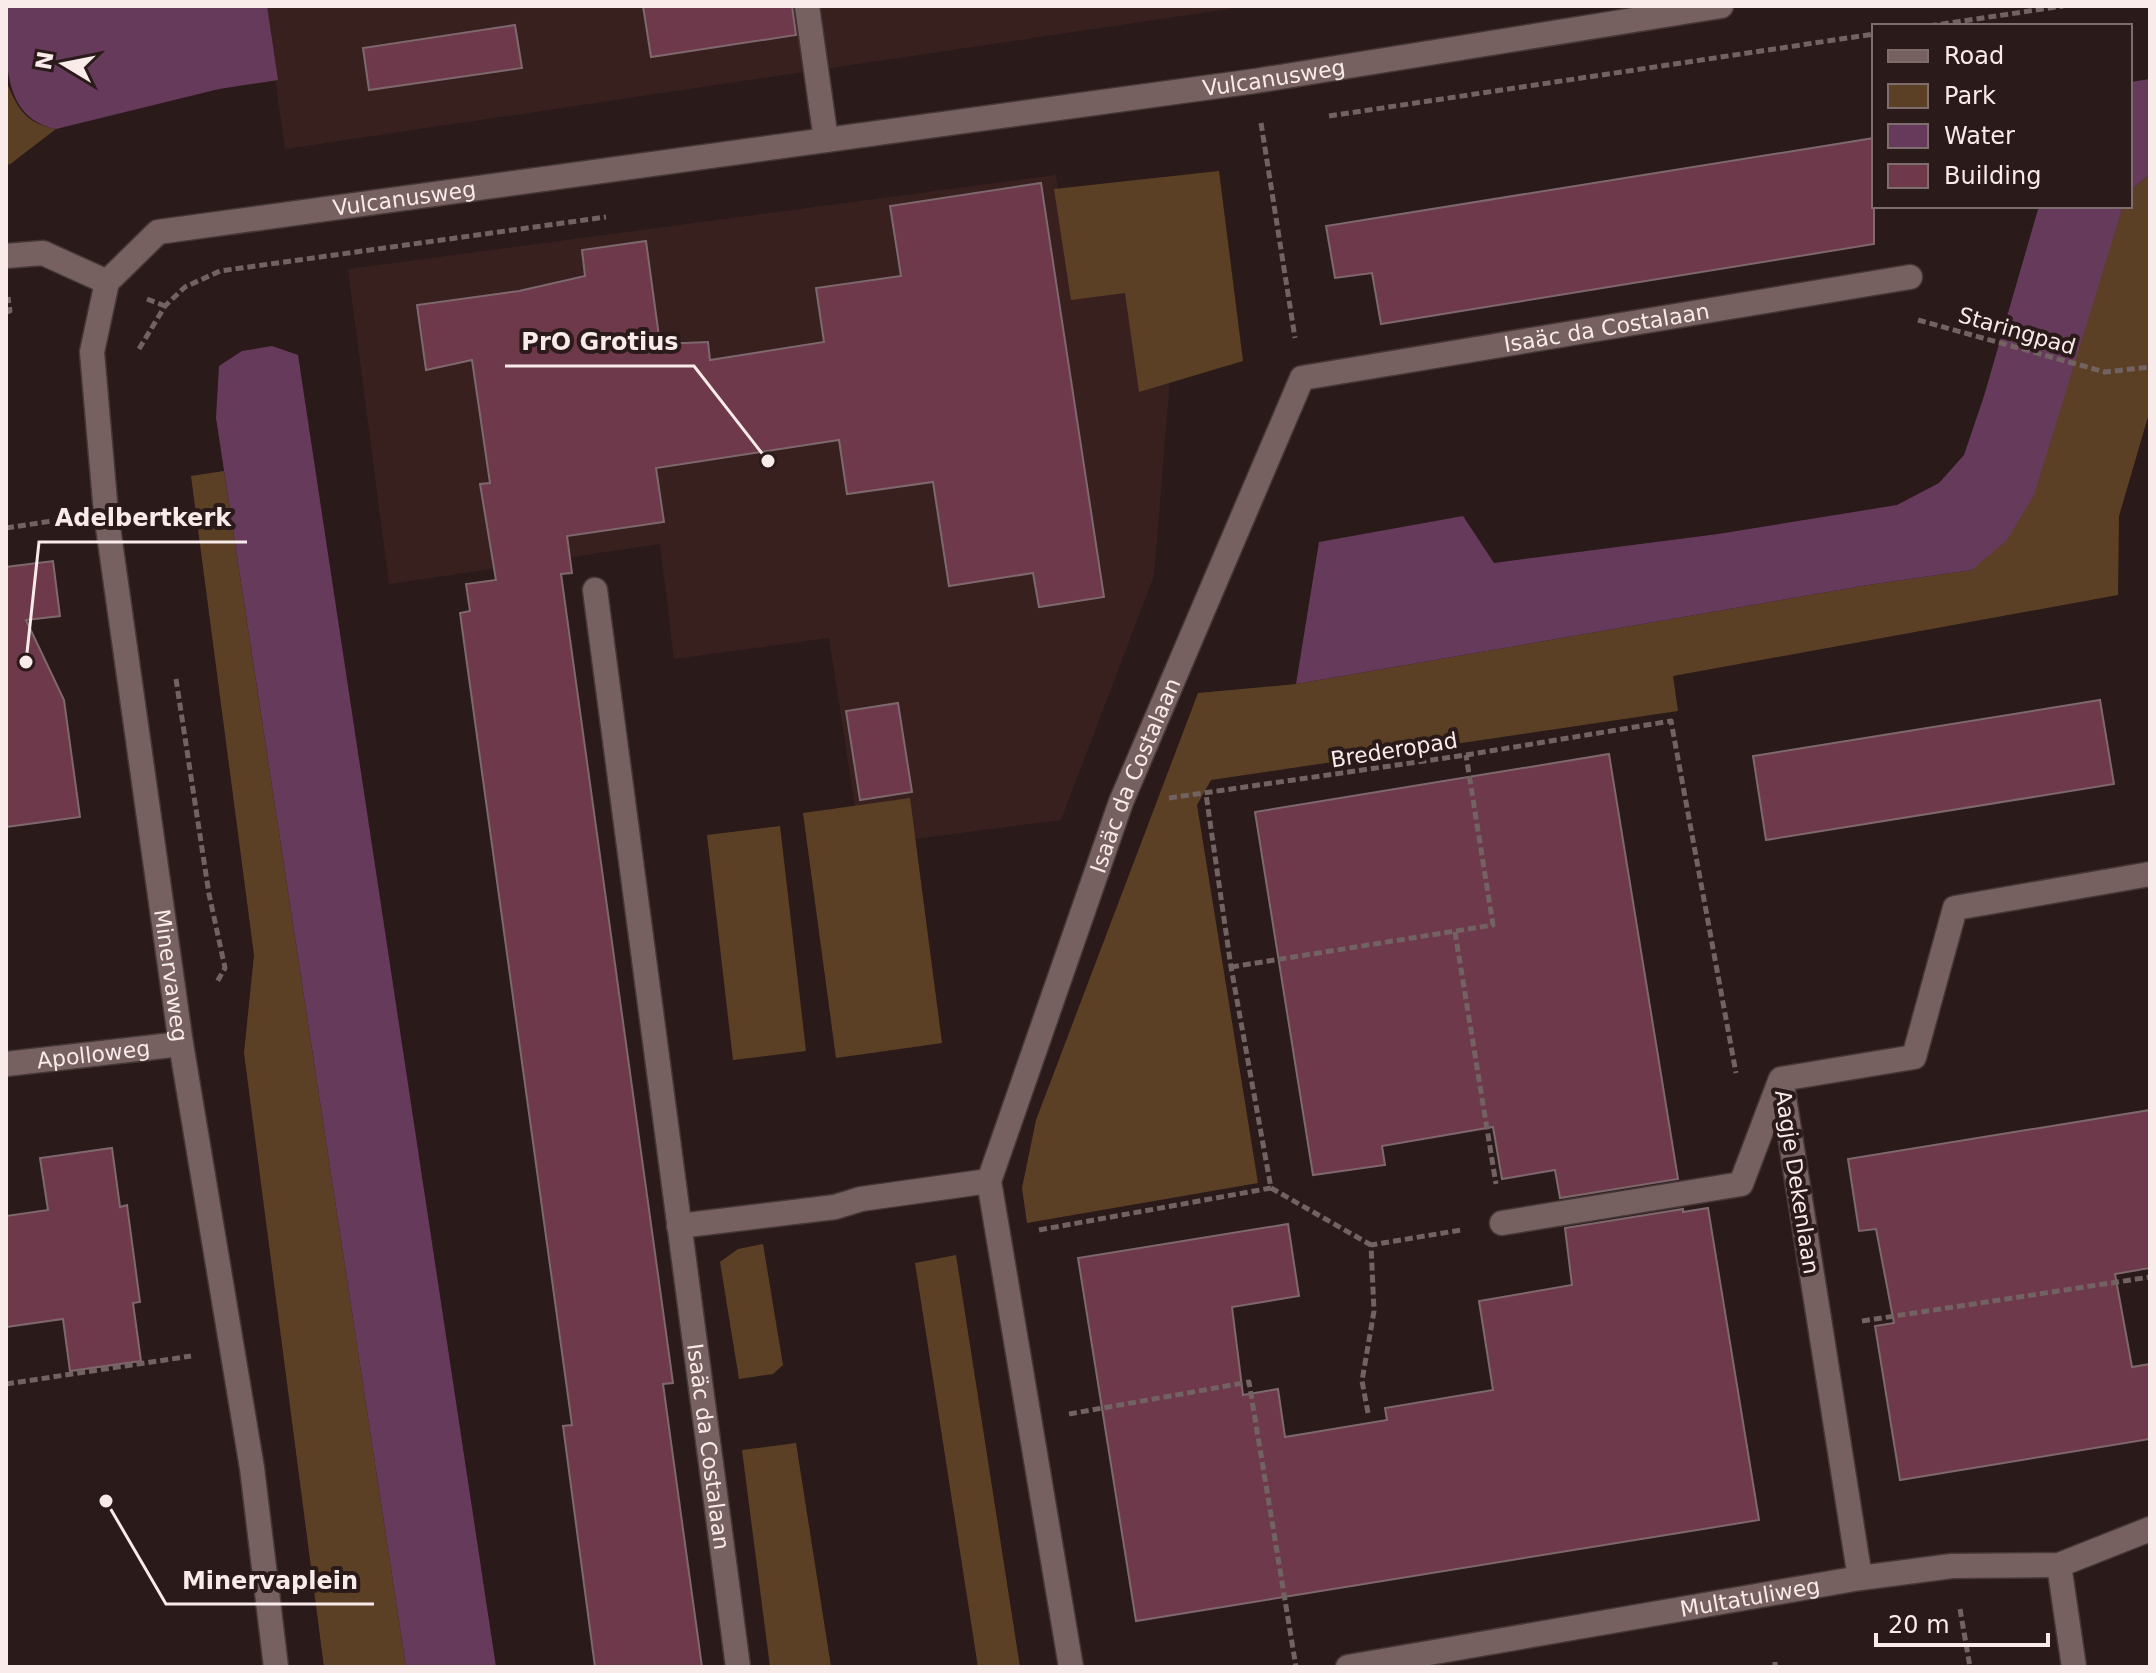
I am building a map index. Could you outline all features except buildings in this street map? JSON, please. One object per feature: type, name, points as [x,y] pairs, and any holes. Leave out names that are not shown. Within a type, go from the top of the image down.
[{"type":"street","points":[[807,6],[826,140]]},
{"type":"street","name":"Vulcanusweg","points":[[107,282],[158,232],[1255,81],[1721,6]]},
{"type":"street","points":[[6,256],[43,253],[107,282]]},
{"type":"street","name":"Isaäc da Costalaan","points":[[1071,1667],[989,1181],[1121,802],[1302,378],[1910,277]]},
{"type":"street","name":"Minervaweg","points":[[107,282],[92,352],[106,513],[181,1044],[252,1468],[276,1667]]},
{"type":"street","name":"Isaäc da Costalaan","points":[[595,590],[738,1667]]},
{"type":"street","name":"Aagje Dekenlaan","points":[[1860,1578],[1781,1079],[1914,1057],[1955,908],[2150,874]]},
{"type":"street","name":"Apolloweg","points":[[6,1064],[181,1044]]},
{"type":"street","points":[[1502,1223],[1741,1184],[1781,1079]]},
{"type":"street","points":[[679,1226],[835,1207],[861,1199],[989,1181]]},
{"type":"street","name":"Multatuliweg","points":[[1348,1667],[1860,1578],[1952,1566],[2059,1565],[2150,1529]]},
{"type":"street","points":[[2059,1565],[2074,1667]]},
{"type":"path","points":[[1942,24],[2063,6]]},
{"type":"path","points":[[1255,81],[1302,378]]},
{"type":"path","name":"Staringpad","points":[[1910,277],[1918,320],[2105,372],[2150,367]]},
{"type":"path","points":[[6,528],[106,513]]},
{"type":"path","name":"Brederopad","points":[[1121,802],[1206,794],[1671,721],[1737,1079]]},
{"type":"path","points":[[1231,967],[1493,925],[1466,755]]},
{"type":"path","points":[[1206,794],[1231,967],[1271,1188]]},
{"type":"path","points":[[999,1238],[1271,1188],[1371,1245],[1502,1223],[1455,932]]},
{"type":"path","points":[[1368,1413],[1362,1381],[1374,1311],[1371,1245]]},
{"type":"path","points":[[1820,1327],[2150,1277]]},
{"type":"path","points":[[6,1384],[232,1350]]},
{"type":"path","points":[[1067,1414],[1249,1382],[1296,1667]]},
{"type":"path","points":[[1952,1566],[1970,1667]]},
{"type":"shaded area","points":[[265,6],[1248,6],[285,149]]},
{"type":"shaded area","points":[[1056,175],[1072,294],[1127,286],[1170,378],[1154,576],[1061,820],[861,846],[829,638],[674,659],[660,544],[389,584],[348,269]]},
{"type":"green space","points":[[6,81],[30,119],[56,129],[9,165],[6,158]]},
{"type":"green space","points":[[1219,171],[1243,361],[1139,392],[1125,293],[1071,300],[1054,189]]},
{"type":"green space","points":[[2150,174],[2150,410],[2119,516],[2118,595],[1673,676],[1678,711],[1211,780],[1197,805],[1258,1183],[1027,1223],[1022,1188],[1036,1120],[1198,693],[1296,684],[1868,585],[1972,570],[2095,289],[2122,208],[2132,208],[2132,189]]},
{"type":"green space","points":[[224,471],[406,1667],[324,1667],[244,1053],[254,955],[191,476]]},
{"type":"green space","points":[[910,798],[942,1043],[836,1058],[803,813]]},
{"type":"green space","points":[[780,826],[806,1051],[733,1060],[707,835]]},
{"type":"green space","points":[[763,1244],[783,1365],[773,1374],[739,1379],[720,1262],[738,1249]]},
{"type":"green space","points":[[956,1255],[1020,1667],[978,1667],[915,1263]]},
{"type":"green space","points":[[796,1443],[831,1667],[770,1667],[742,1450]]},
{"type":"water","points":[[6,6],[267,6],[278,80],[219,89],[56,129],[38,123],[25,112],[16,98],[7,63]]},
{"type":"water","points":[[2150,79],[2150,174],[2132,189],[2132,82]]},
{"type":"water","points":[[2038,208],[2122,208],[2034,495],[2007,540],[1972,570],[1868,585],[1296,684],[1319,542],[1463,516],[1494,563],[1718,534],[1897,505],[1939,483],[1964,455]]},
{"type":"water","points":[[272,346],[298,355],[496,1667],[406,1667],[216,418],[219,366],[242,351]]},
{"type":"place","name":"PrO Grotius","points":[[768,461]]},
{"type":"place","name":"Adelbertkerk","points":[[26,662]]},
{"type":"place","name":"Minervaplein","points":[[106,1501]]}]
